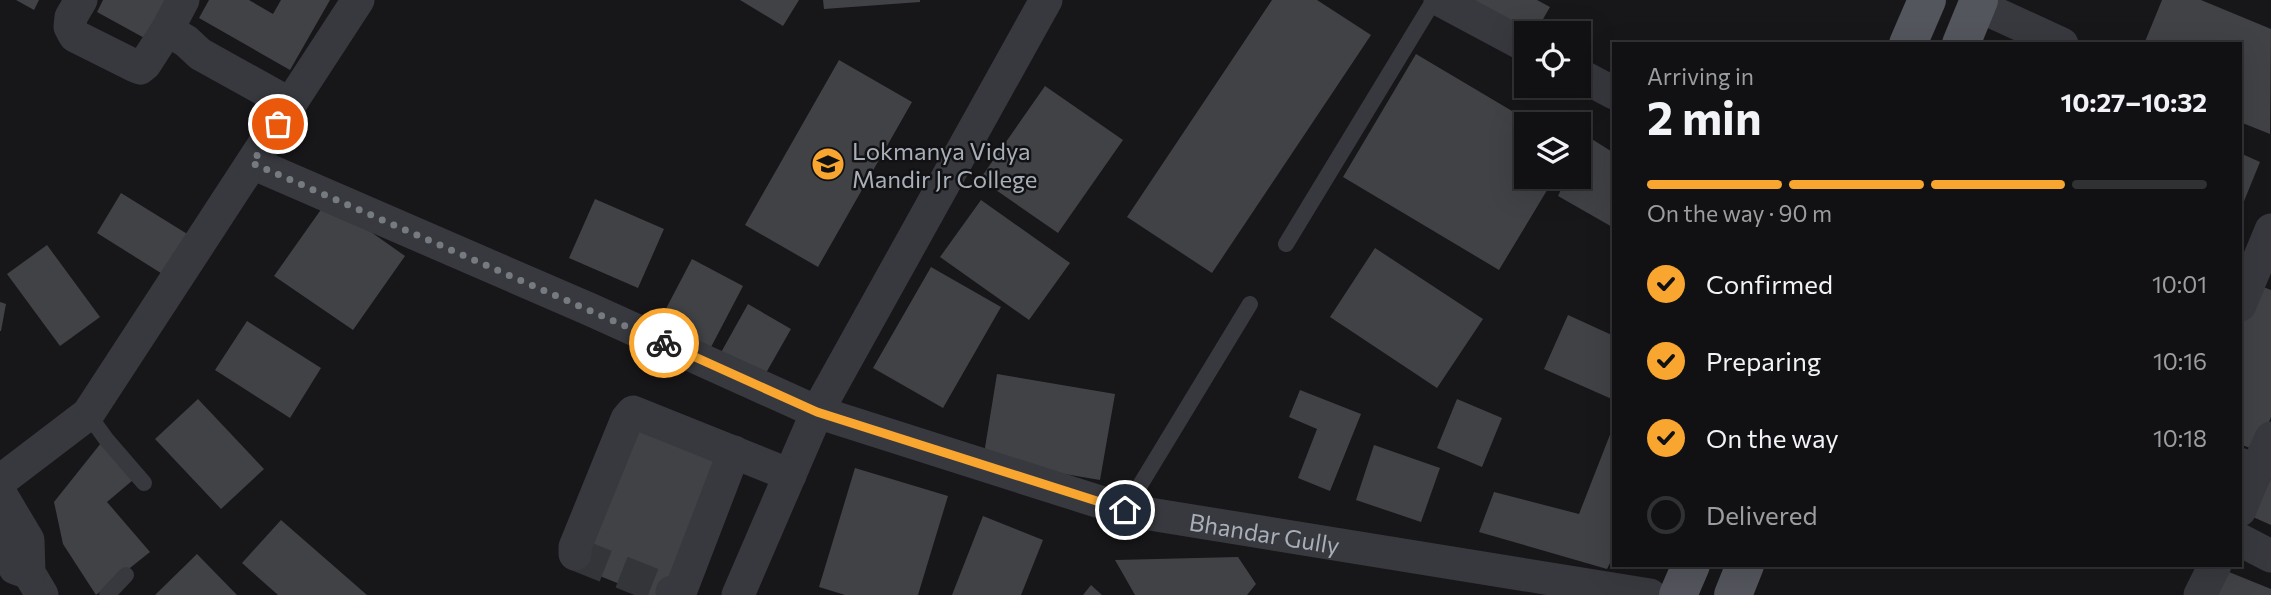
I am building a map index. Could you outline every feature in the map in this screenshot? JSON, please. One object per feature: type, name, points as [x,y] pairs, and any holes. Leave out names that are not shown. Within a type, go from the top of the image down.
[{"type":"main road","points":[[1910,42],[1927,0]]},
{"type":"main road","points":[[1962,42],[1978,2]]},
{"type":"main road","points":[[1678,595],[1690,567]]},
{"type":"main road","points":[[1733,595],[1744,567]]},
{"type":"street","points":[[81,0],[71,18],[70,27],[75,36],[141,68],[167,30],[183,0]]},
{"type":"street","points":[[281,99],[279,81],[298,71],[340,0]]},
{"type":"street","points":[[0,481],[88,414],[252,163],[281,99],[358,0]]},
{"type":"street","points":[[737,595],[817,412],[1046,0]]},
{"type":"street","points":[[1440,0],[1514,40]]},
{"type":"street","points":[[1978,2],[2058,42]]},
{"type":"street","points":[[167,30],[186,41],[200,54],[281,99]]},
{"type":"street","points":[[1591,81],[1612,92]]},
{"type":"street","name":"Bhandar Gully","points":[[252,163],[589,309],[817,412],[1125,510],[1650,595]]},
{"type":"street","points":[[2242,302],[2262,275],[2271,230]]},
{"type":"street","points":[[575,554],[575,547],[632,412],[790,475]]},
{"type":"street","points":[[2242,500],[2248,468],[2271,438]]},
{"type":"street","points":[[672,592],[681,590],[734,452]]},
{"type":"street","points":[[0,493],[28,540],[36,584]]},
{"type":"street","points":[[0,541],[15,568],[36,584]]},
{"type":"street","points":[[2242,541],[2271,556]]},
{"type":"street","points":[[2200,595],[2214,567]]},
{"type":"lane","points":[[1286,244],[1434,0]]},
{"type":"lane","points":[[1125,510],[1250,304]]},
{"type":"lane","points":[[88,414],[144,483]]},
{"type":"lane","points":[[107,595],[126,575]]},
{"type":"building","points":[[16,0],[39,0],[34,10]]},
{"type":"building","points":[[103,0],[170,0],[148,40],[97,12]]},
{"type":"building","points":[[209,0],[249,0],[273,14],[281,0],[330,0],[290,70],[199,18]]},
{"type":"building","points":[[740,0],[799,0],[783,26]]},
{"type":"building","points":[[823,0],[920,0],[920,2],[824,9]]},
{"type":"building","points":[[1272,0],[1317,0],[1371,35],[1212,273],[1127,217]]},
{"type":"building","points":[[1457,0],[1537,0],[1550,7],[1542,21],[1514,21],[1514,24]]},
{"type":"building","points":[[2162,0],[2201,0],[2271,29],[2270,134],[2242,123],[2242,42],[2145,42]]},
{"type":"building","points":[[1416,54],[1514,112],[1514,189],[1548,189],[1499,270],[1343,177]]},
{"type":"building","name":"Lokmanya Vidya Mandir Jr College","points":[[839,60],[912,102],[818,267],[745,225]]},
{"type":"building","points":[[1045,86],[1123,140],[1058,233],[980,179]]},
{"type":"building","points":[[1591,139],[1612,152],[1612,227],[1558,196],[1561,189],[1591,189]]},
{"type":"building","points":[[2242,154],[2260,162],[2242,206]]},
{"type":"building","points":[[121,193],[197,240],[172,280],[97,233]]},
{"type":"building","points":[[595,199],[664,229],[638,288],[569,258]]},
{"type":"building","points":[[981,200],[1070,263],[1029,320],[940,257]]},
{"type":"building","points":[[327,201],[405,256],[353,330],[274,276]]},
{"type":"building","points":[[47,245],[100,317],[60,346],[7,274]]},
{"type":"building","points":[[1375,248],[1483,319],[1437,388],[1330,317]]},
{"type":"building","points":[[692,259],[743,286],[710,349],[659,322]]},
{"type":"building","points":[[931,267],[1001,307],[943,408],[873,368]]},
{"type":"building","points":[[2256,284],[2271,290],[2271,417],[2257,451],[2242,445],[2242,319]]},
{"type":"building","points":[[0,302],[6,304],[1,331],[0,331]]},
{"type":"building","points":[[748,304],[791,329],[762,380],[719,356]]},
{"type":"building","points":[[1568,315],[1612,335],[1612,399],[1544,369]]},
{"type":"building","points":[[247,321],[321,368],[290,418],[215,370]]},
{"type":"building","points":[[997,374],[1115,394],[1100,480],[983,460]]},
{"type":"building","points":[[1300,390],[1361,414],[1330,491],[1298,478],[1317,429],[1289,417]]},
{"type":"building","points":[[198,399],[264,469],[221,509],[155,439]]},
{"type":"building","points":[[1457,399],[1502,418],[1482,467],[1437,448]]},
{"type":"building","points":[[634,421],[725,459],[669,595],[647,595],[575,566]]},
{"type":"building","points":[[1612,430],[1612,559],[1607,569],[1479,532],[1494,492],[1579,514]]},
{"type":"building","points":[[101,443],[133,480],[107,502],[150,552],[96,595],[63,544],[54,502]]},
{"type":"building","points":[[1374,445],[1440,468],[1421,522],[1356,500]]},
{"type":"building","points":[[855,468],[948,496],[918,595],[845,595],[819,587]]},
{"type":"building","points":[[2271,478],[2271,525],[2253,517]]},
{"type":"building","points":[[983,516],[1043,540],[1021,595],[952,595]]},
{"type":"building","points":[[281,520],[367,595],[278,595],[242,563]]},
{"type":"building","points":[[197,554],[237,595],[155,595]]},
{"type":"building","points":[[1238,557],[1256,584],[1247,595],[1135,595],[1115,560]]},
{"type":"building","points":[[2224,570],[2271,589],[2271,595],[2214,595]]},
{"type":"building","points":[[1091,585],[1102,595],[1083,595]]},
{"type":"tunnel","points":[[575,554],[672,592]]},
{"type":"way so far","points":[[278,124],[252,163],[664,343]]},
{"type":"place","name":"Lokmanya Vidya Mandir Jr College","points":[[828,164]]},
{"type":"route","points":[[664,343],[817,412],[1125,510]]}]
